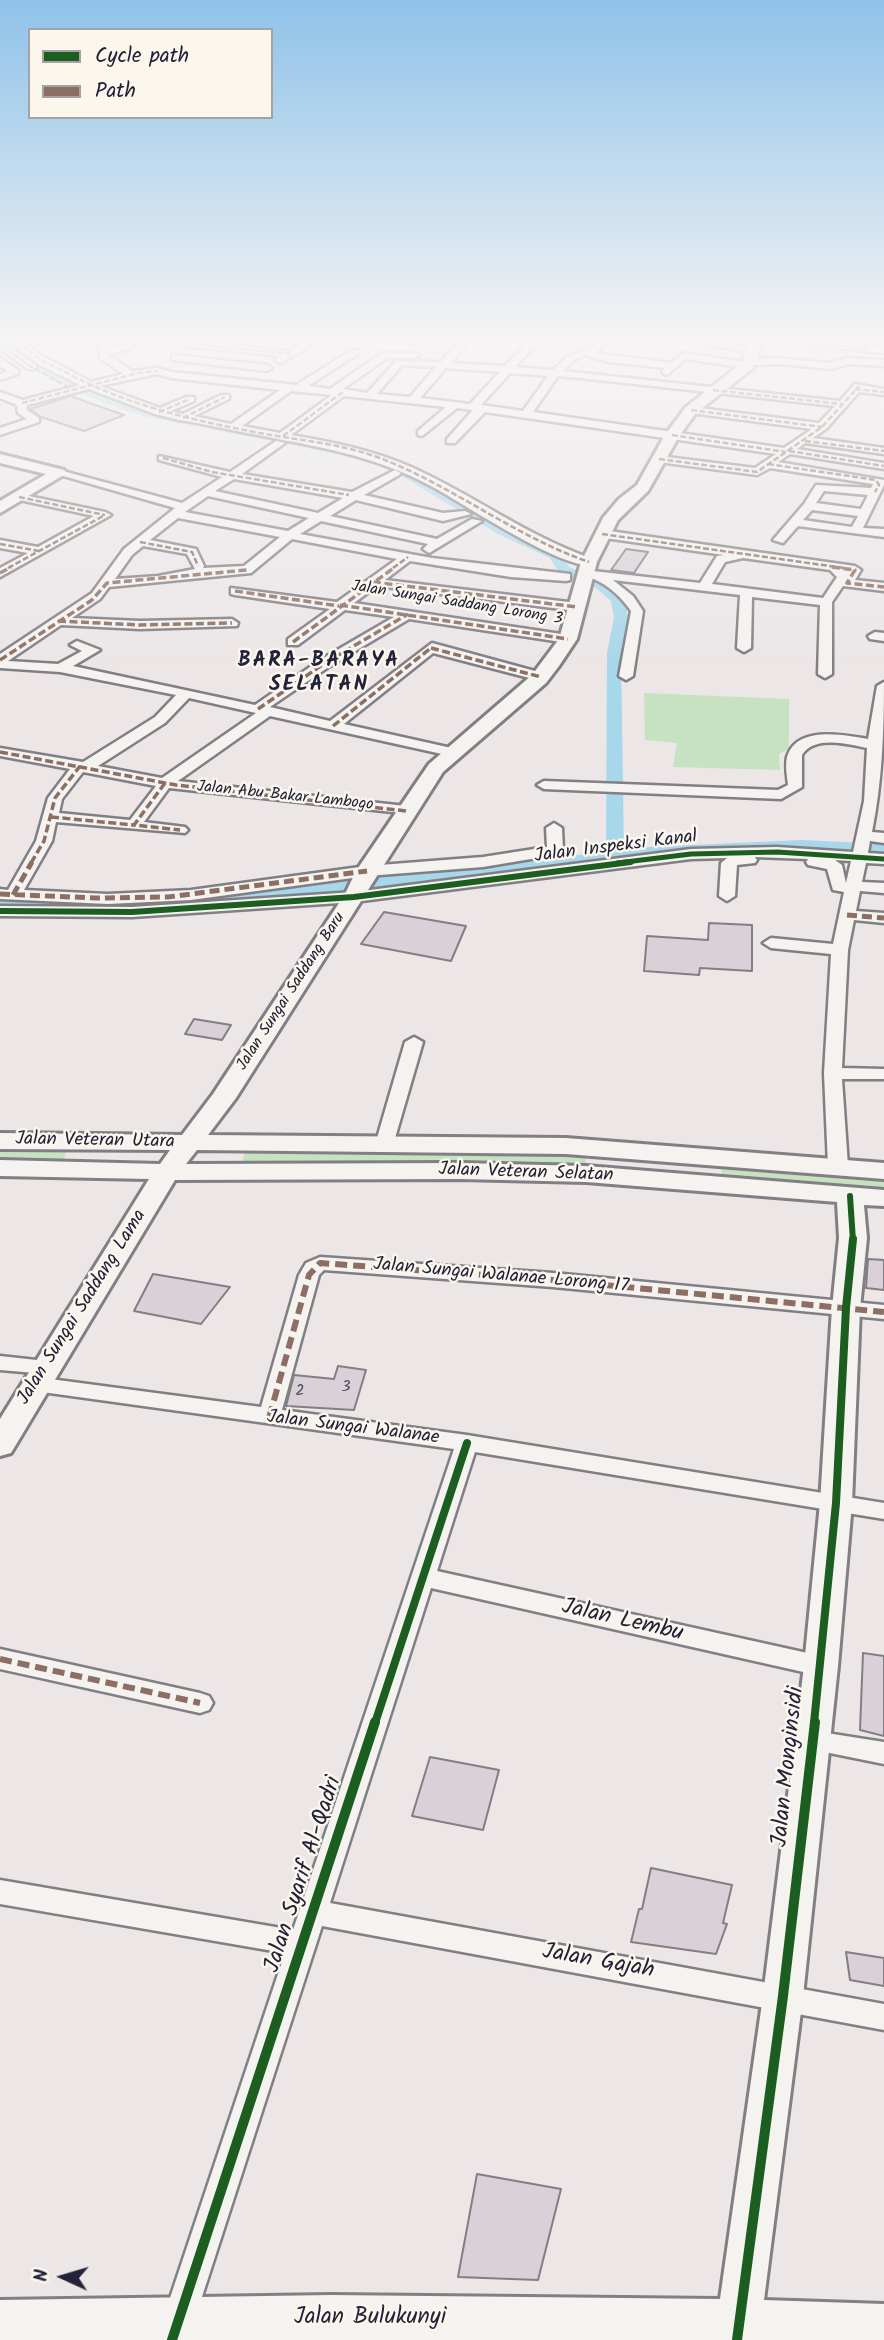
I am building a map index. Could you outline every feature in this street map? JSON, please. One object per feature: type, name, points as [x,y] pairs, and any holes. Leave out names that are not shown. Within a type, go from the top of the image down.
[{"type":"main road","name":"Jalan Sungai Saddang Baru","points":[[167,1172],[223,1098],[436,768],[451,752],[541,677],[568,639],[602,534],[619,508],[643,488],[666,446]]},
{"type":"main road","name":"Jalan Veteran Utara","points":[[0,1140],[190,1144]]},
{"type":"main road","name":"Jalan Veteran Selatan","points":[[190,1144],[566,1146],[646,1150],[857,1187]]},
{"type":"main road","points":[[644,1178],[646,1150]]},
{"type":"main road","name":"Jalan Veteran Selatan","points":[[167,1172],[460,1171],[857,1187],[884,1171]]},
{"type":"main road","name":"Jalan Sungai Saddang Lama","points":[[0,1445],[167,1172]]},
{"type":"main road","name":"Jalan Monginsidi","points":[[738,2330],[814,1741],[836,1503],[846,1308],[857,1187]]},
{"type":"main road","name":"Jalan Bulukunyi","points":[[0,2322],[175,2329],[738,2330],[884,2326]]},
{"type":"street","points":[[0,662],[92,600],[107,583],[122,558],[203,492],[273,446]]},
{"type":"street","points":[[325,446],[365,452],[402,465],[543,545],[587,581],[629,599],[637,611],[626,676]]},
{"type":"street","points":[[748,446],[884,466]]},
{"type":"street","points":[[659,458],[753,472],[797,446]]},
{"type":"street","points":[[846,446],[884,451]]},
{"type":"street","points":[[0,458],[179,510],[290,536],[460,566],[566,577]]},
{"type":"street","points":[[163,458],[229,475],[352,496],[443,517],[470,518],[439,544],[411,558],[339,605],[293,642]]},
{"type":"street","points":[[768,464],[880,482],[856,531]]},
{"type":"street","points":[[0,508],[59,473]]},
{"type":"street","points":[[107,583],[158,580],[199,572],[247,570],[290,536],[352,496],[395,473]]},
{"type":"street","points":[[779,540],[823,486],[875,492]]},
{"type":"street","points":[[203,492],[439,544]]},
{"type":"street","points":[[0,573],[105,515],[19,497]]},
{"type":"street","points":[[809,506],[864,513]]},
{"type":"street","points":[[796,522],[884,533]]},
{"type":"street","points":[[602,534],[855,570],[847,583],[884,587]]},
{"type":"street","points":[[141,542],[192,552],[198,566]]},
{"type":"street","points":[[0,544],[39,551]]},
{"type":"street","points":[[460,566],[475,554]]},
{"type":"street","points":[[699,591],[721,559],[738,557],[841,572],[843,577],[826,602],[825,674]]},
{"type":"street","points":[[373,582],[649,582],[661,592],[746,593],[826,602]]},
{"type":"street","name":"Jalan Sungai Saddang Lorong 3","points":[[235,591],[568,639]]},
{"type":"street","points":[[744,648],[746,593]]},
{"type":"street","points":[[134,825],[165,783],[325,663],[408,614]]},
{"type":"street","points":[[58,621],[140,625],[232,623]]},
{"type":"street","points":[[60,668],[93,650],[77,645]]},
{"type":"street","points":[[333,726],[431,648],[541,677]]},
{"type":"street","points":[[0,662],[60,668],[186,693],[451,752]]},
{"type":"street","points":[[857,1187],[832,1073],[840,950],[847,915],[866,887],[859,857],[865,833],[884,686]]},
{"type":"street","points":[[6,894],[42,845],[55,798],[62,787],[83,767],[160,720],[186,693]]},
{"type":"street","points":[[544,785],[784,794],[794,788],[795,752],[802,744],[831,738],[878,740]]},
{"type":"street","name":"Jalan Abu Bakar Lambogo","points":[[0,752],[165,783],[406,811]]},
{"type":"street","points":[[51,817],[180,830]]},
{"type":"street","points":[[865,833],[884,824]]},
{"type":"street","points":[[0,911],[132,912],[361,884],[437,867],[552,851],[556,848],[554,828]]},
{"type":"street","points":[[865,833],[884,838]]},
{"type":"street","name":"Jalan Inspeksi Kanal","points":[[6,894],[108,899],[182,895],[361,884],[691,854],[776,852],[884,859]]},
{"type":"street","points":[[727,896],[729,863],[735,860],[831,864],[836,870],[839,887],[866,887]]},
{"type":"street","points":[[847,915],[884,918]]},
{"type":"street","points":[[771,943],[840,950]]},
{"type":"street","points":[[384,1145],[414,1042]]},
{"type":"street","points":[[832,1073],[884,1074]]},
{"type":"street","name":"Jalan Veteran Utara","points":[[0,1168],[167,1172]]},
{"type":"street","name":"Jalan Sungai Walanae Lorong 17","points":[[269,1418],[309,1275],[320,1263],[553,1280],[846,1308]]},
{"type":"street","points":[[846,1308],[884,1312]]},
{"type":"street","name":"Jalan Sungai Walanae","points":[[0,1363],[41,1376],[269,1418],[467,1443],[884,1511]]},
{"type":"street","name":"Jalan Syarif Al-Qadri","points":[[175,2329],[467,1443]]},
{"type":"street","name":"Jalan Lembu","points":[[423,1577],[821,1666]]},
{"type":"street","points":[[0,1659],[200,1703]]},
{"type":"street","points":[[814,1741],[884,1752]]},
{"type":"street","points":[[0,1892],[303,1944]]},
{"type":"street","name":"Jalan Gajah","points":[[312,1912],[783,1996],[884,2017]]},
{"type":"green space","points":[[644,693],[789,699],[789,749],[779,754],[780,770],[673,767],[677,743],[645,740]]},
{"type":"green space","points":[[0,1146],[68,1147],[61,1168],[0,1165]]},
{"type":"green space","points":[[245,1150],[586,1154],[585,1171],[241,1169]]},
{"type":"green space","points":[[721,1162],[884,1174],[884,1195],[722,1183]]},
{"type":"water","points":[[802,840],[884,844],[884,855],[780,851],[450,880],[198,908],[0,909],[0,899],[178,899],[649,847]]},
{"type":"building","points":[[626,549],[648,552],[634,573],[611,570]]},
{"type":"building","points":[[384,912],[466,926],[451,961],[361,944]]},
{"type":"building","points":[[709,923],[752,925],[752,971],[700,968],[699,975],[644,971],[647,936],[708,940]]},
{"type":"building","points":[[194,1019],[231,1025],[222,1040],[185,1034]]},
{"type":"building","points":[[868,1259],[884,1260],[884,1290],[866,1288]]},
{"type":"building","points":[[153,1274],[230,1287],[201,1324],[134,1311]]},
{"type":"building","points":[[338,1366],[366,1370],[354,1410],[286,1406],[294,1375],[334,1379]]},
{"type":"building","points":[[863,1653],[884,1656],[884,1736],[860,1730]]},
{"type":"building","points":[[430,1757],[499,1770],[483,1830],[412,1816]]},
{"type":"building","points":[[651,1868],[732,1885],[723,1923],[727,1924],[716,1954],[631,1942]]},
{"type":"building","points":[[846,1952],[884,1958],[884,1986],[850,1980]]},
{"type":"building","points":[[477,2174],[561,2189],[538,2280],[458,2277]]},
{"type":"waterway","points":[[318,446],[348,452]]},
{"type":"waterway","points":[[404,472],[503,531],[555,555],[564,570],[601,585],[618,600],[621,617],[614,653],[615,857]]},
{"type":"marked path","points":[[334,446],[377,457],[408,470],[526,537],[589,562]]},
{"type":"marked path","points":[[747,446],[786,452]]},
{"type":"marked path","points":[[659,459],[757,472],[794,446]]},
{"type":"marked path","points":[[846,446],[884,451]]},
{"type":"marked path","points":[[789,451],[884,466]]},
{"type":"marked path","points":[[163,458],[212,472],[349,495]]},
{"type":"marked path","points":[[768,464],[876,480],[879,485],[875,492]]},
{"type":"marked path","points":[[19,497],[105,515]]},
{"type":"marked path","points":[[0,573],[105,515]]},
{"type":"marked path","points":[[602,534],[855,570],[847,583],[884,587]]},
{"type":"marked path","points":[[140,542],[192,552],[198,566]]},
{"type":"marked path","points":[[0,544],[39,551]]},
{"type":"marked path","points":[[293,642],[408,557]]},
{"type":"marked path","points":[[0,660],[92,600],[107,583],[247,570]]},
{"type":"marked path","points":[[373,582],[577,607]]},
{"type":"marked path","points":[[235,591],[339,606]]},
{"type":"marked path","points":[[340,605],[568,639]]},
{"type":"marked path","points":[[258,709],[325,663],[408,614]]},
{"type":"marked path","points":[[58,621],[140,625],[232,623]]},
{"type":"marked path","points":[[333,726],[432,647]]},
{"type":"marked path","points":[[431,648],[541,677]]},
{"type":"marked path","points":[[0,752],[176,785],[406,811]]},
{"type":"marked path","points":[[13,895],[44,841],[55,798],[80,766]]},
{"type":"marked path","points":[[165,783],[134,825],[180,830]]},
{"type":"marked path","points":[[51,817],[134,825]]},
{"type":"marked path","points":[[0,894],[96,898],[168,897],[367,871]]},
{"type":"marked path","points":[[847,915],[884,918]]},
{"type":"marked path","points":[[269,1418],[309,1275],[320,1263],[553,1280],[884,1312]]},
{"type":"marked path","points":[[0,1659],[200,1703]]},
{"type":"cycle path","points":[[0,911],[132,912],[354,897],[691,854],[777,852],[884,859]]},
{"type":"cycle path","points":[[737,2340],[783,1996],[821,1666],[836,1503],[846,1308],[853,1238],[850,1196]]},
{"type":"cycle path","points":[[172,2340],[467,1443]]},
{"type":"district","name":"BARA-BARAYA SELATAN","points":[[319,674]]}]
